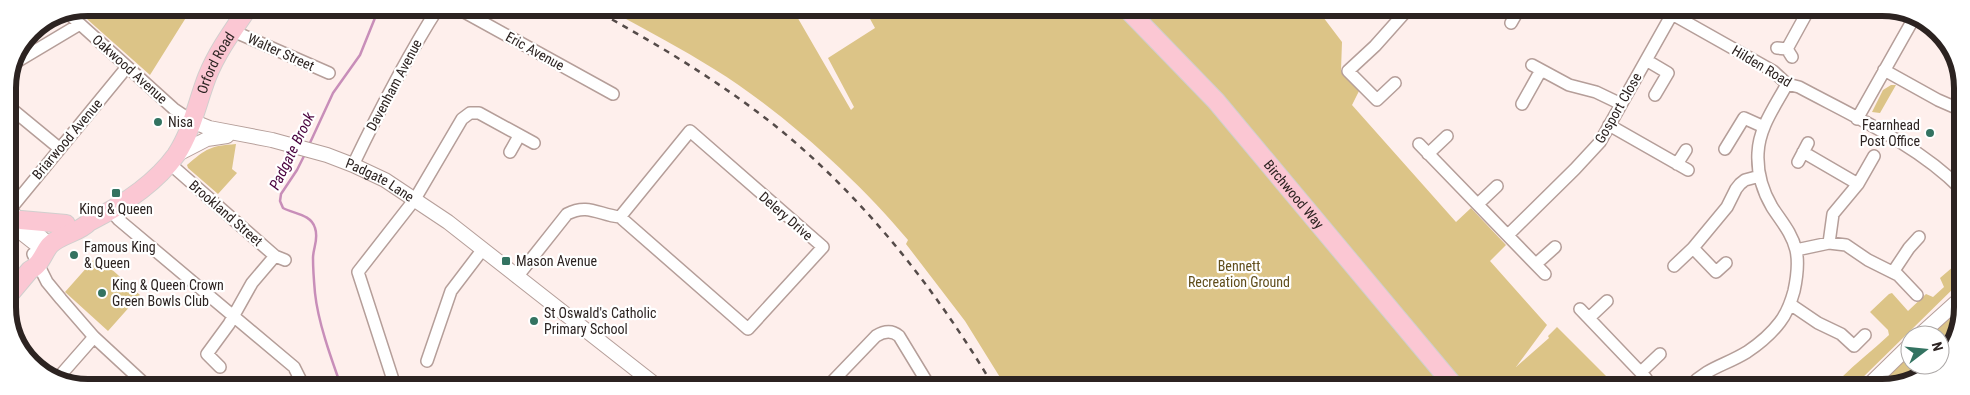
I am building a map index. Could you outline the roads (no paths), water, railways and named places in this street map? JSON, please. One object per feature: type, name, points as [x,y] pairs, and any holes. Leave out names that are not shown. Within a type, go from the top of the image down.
[{"type":"main road","name":"Orford Road","points":[[192,121],[208,75],[243,16]]},
{"type":"main road","name":"Birchwood Way","points":[[1134,16],[1216,102],[1448,379]]},
{"type":"main road","points":[[40,253],[63,236],[84,228],[89,222],[111,211],[136,193],[172,159],[192,121]]},
{"type":"main road","points":[[16,216],[66,224]]},
{"type":"main road","points":[[16,286],[40,253],[53,231],[66,224],[82,221],[89,222]]},
{"type":"street","name":"Davenham Avenue","points":[[353,165],[376,116],[413,46],[433,16]]},
{"type":"street","name":"Eric Avenue","points":[[472,16],[613,94]]},
{"type":"street","points":[[1395,83],[1376,100],[1348,71],[1375,46],[1402,16]]},
{"type":"street","points":[[1511,23],[1515,16]]},
{"type":"street","name":"Gosport Close","points":[[1508,235],[1600,142],[1646,60],[1666,16]]},
{"type":"street","name":"Hilden Road","points":[[1677,16],[1773,71],[1788,84],[1799,87],[1920,156],[1954,183]]},
{"type":"street","points":[[1785,51],[1805,16]]},
{"type":"street","name":"Oakwood Avenue","points":[[74,18],[174,109],[192,121]]},
{"type":"street","points":[[1857,119],[1911,23]]},
{"type":"street","points":[[24,58],[80,24]]},
{"type":"street","name":"Walter Street","points":[[233,31],[329,73]]},
{"type":"street","points":[[1646,60],[1668,73],[1655,95]]},
{"type":"street","name":"Briarwood Avenue","points":[[16,208],[59,148],[127,67]]},
{"type":"street","points":[[1522,104],[1537,67],[1569,85],[1596,92],[1621,104]]},
{"type":"street","points":[[1884,70],[1954,107]]},
{"type":"street","points":[[1698,379],[1708,370],[1737,357],[1760,342],[1781,320],[1790,304],[1797,276],[1796,250],[1789,233],[1767,198],[1760,176],[1758,151],[1764,127],[1788,84]]},
{"type":"street","points":[[16,113],[59,148]]},
{"type":"street","points":[[393,379],[358,272],[414,199],[462,120],[470,113],[480,114],[534,143]]},
{"type":"street","points":[[1725,149],[1744,118],[1764,127]]},
{"type":"street","name":"Padgate Lane","points":[[192,121],[209,128],[307,149],[353,165],[385,180],[483,249],[648,379]]},
{"type":"street","points":[[1609,125],[1688,170]]},
{"type":"street","name":"Delery Drive","points":[[517,276],[567,214],[586,208],[609,216],[620,217],[748,329],[823,247],[690,131],[620,217]]},
{"type":"street","points":[[172,159],[207,138],[243,135]]},
{"type":"street","points":[[510,152],[519,136]]},
{"type":"street","points":[[1428,154],[1447,136]]},
{"type":"street","points":[[1419,144],[1545,274]]},
{"type":"street","points":[[1677,164],[1686,150]]},
{"type":"street","points":[[1803,152],[1858,184]]},
{"type":"street","points":[[1830,243],[1833,214],[1858,184],[1874,156]]},
{"type":"street","name":"Brookland Street","points":[[172,159],[280,258],[252,284],[233,315]]},
{"type":"street","points":[[1674,266],[1693,248],[1727,207],[1740,184],[1745,180],[1760,176]]},
{"type":"street","points":[[1478,204],[1496,186]]},
{"type":"street","points":[[111,211],[119,220],[294,367],[300,379]]},
{"type":"street","points":[[16,222],[40,253],[47,282],[94,337],[139,379]]},
{"type":"street","points":[[1893,272],[1919,237]]},
{"type":"street","points":[[1796,250],[1830,243],[1846,245],[1868,260],[1893,272],[1918,295]]},
{"type":"street","points":[[1536,264],[1555,247]]},
{"type":"street","points":[[1693,248],[1716,272],[1726,263]]},
{"type":"street","points":[[427,361],[451,291],[483,249]]},
{"type":"street","points":[[1589,318],[1607,301]]},
{"type":"street","points":[[1790,304],[1818,323],[1844,336],[1854,346],[1864,335]]},
{"type":"street","points":[[1931,325],[1954,304]]},
{"type":"street","points":[[1580,309],[1646,379]]},
{"type":"street","points":[[220,367],[207,354],[230,324],[233,315]]},
{"type":"street","points":[[834,379],[876,336],[892,332],[899,336],[925,379]]},
{"type":"street","points":[[62,373],[94,337]]},
{"type":"street","points":[[1641,372],[1660,354]]},
{"type":"street","points":[[1875,379],[1900,355]]},
{"type":"waterway","name":"Padgate Brook","points":[[309,145],[333,93],[360,55],[376,16]]},
{"type":"waterway","name":"Padgate Brook","points":[[305,154],[281,194],[280,201],[283,208],[306,217],[313,223],[315,228],[316,243],[313,262],[317,304],[325,340],[339,379]]},
{"type":"railway","points":[[605,16],[662,48],[707,77],[752,108],[806,152],[867,213],[895,245],[947,314],[989,379]]},
{"type":"place","name":"Nisa","points":[[158,122]]},
{"type":"place","name":"Fearnhead Post Office","points":[[1930,133]]},
{"type":"place","name":"King & Queen","points":[[116,193]]},
{"type":"place","name":"Famous King & Queen","points":[[74,255]]},
{"type":"place","name":"Mason Avenue","points":[[506,261]]},
{"type":"place","name":"King & Queen Crown Green Bowls Club","points":[[102,293]]},
{"type":"place","name":"St Oswald's Catholic Primary School","points":[[534,321]]},
{"type":"park label","name":"Bennett Recreation Ground","points":[[1239,274]]}]
